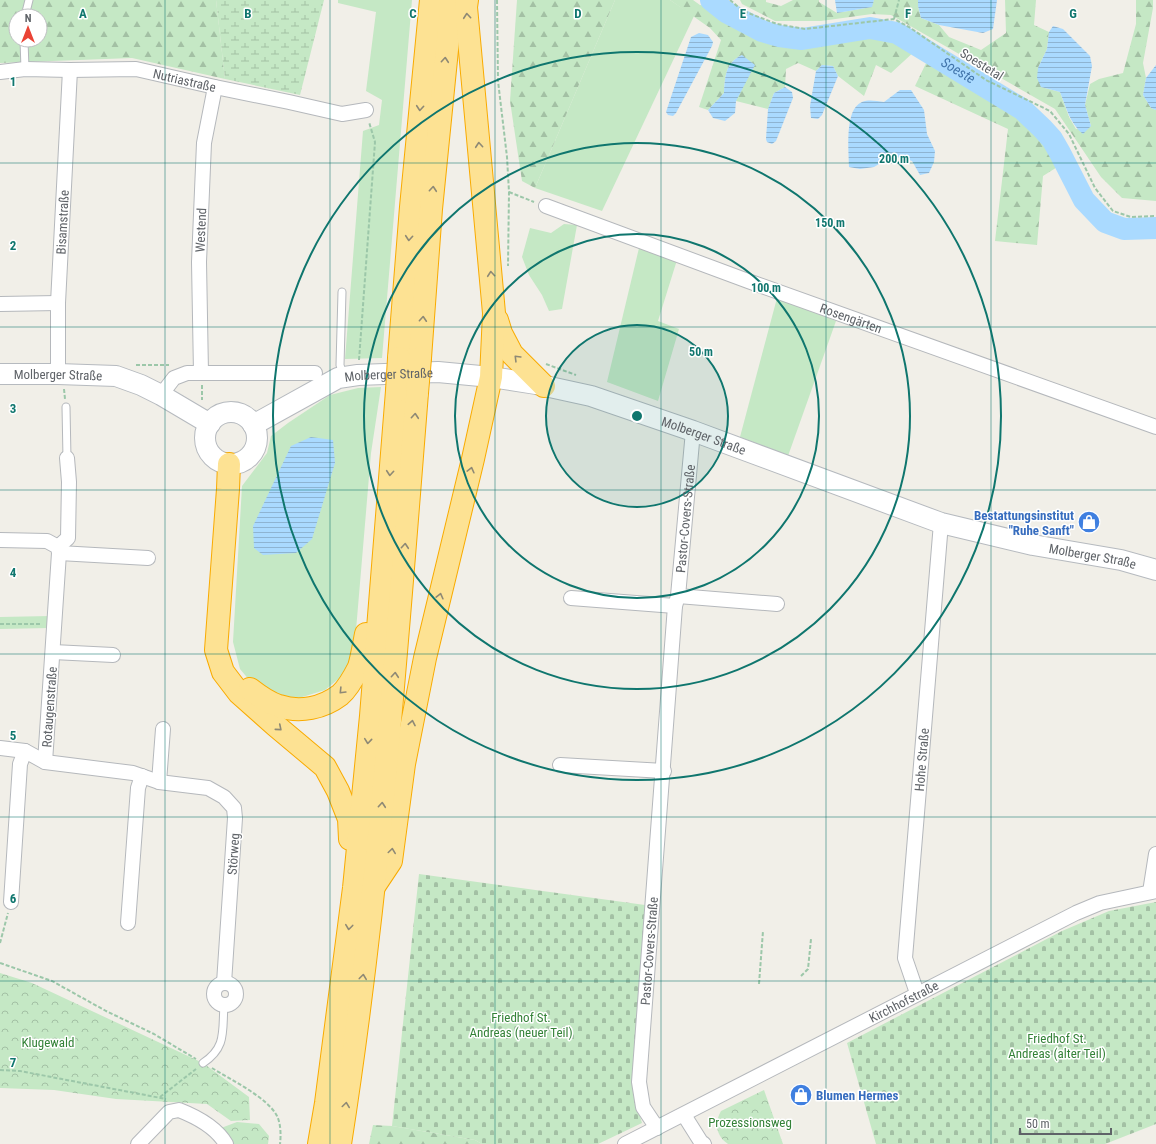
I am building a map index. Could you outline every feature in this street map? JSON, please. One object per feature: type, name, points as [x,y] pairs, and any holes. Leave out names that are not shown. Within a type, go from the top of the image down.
[{"type":"highway","points":[[410,358],[411,207],[431,0]]},
{"type":"highway","points":[[319,1144],[364,887],[396,664],[407,392],[410,358],[431,209],[452,0]]},
{"type":"highway","points":[[364,887],[391,861],[404,764],[425,658],[473,459],[491,377],[494,313],[466,7],[467,0]]},
{"type":"highway","points":[[494,313],[501,333],[512,354],[544,386]]},
{"type":"highway","points":[[340,1144],[364,887],[371,716],[384,549],[407,392]]},
{"type":"highway","points":[[229,464],[216,650],[223,672],[239,693],[325,767],[338,791],[349,819],[364,887]]},
{"type":"highway","points":[[220,587],[222,635],[231,666],[238,679],[262,698],[279,706],[295,709],[316,708],[341,694],[359,667],[375,583],[384,549]]},
{"type":"street","name":"Nutriastraße","points":[[0,72],[25,70],[136,69],[342,114],[366,110]]},
{"type":"street","name":"Bisamstraße","points":[[58,374],[58,303],[70,70]]},
{"type":"street","name":"Westend","points":[[201,373],[199,262],[204,151],[215,87]]},
{"type":"street","name":"Rosengärten","points":[[546,206],[760,285],[1156,427]]},
{"type":"street","points":[[0,304],[58,303]]},
{"type":"street","name":"Molberger Straße","points":[[253,425],[338,378],[351,376],[438,372],[491,377],[591,396],[693,431],[941,523],[1033,545],[1121,560],[1156,570]]},
{"type":"street","points":[[161,395],[174,378],[187,373],[315,373]]},
{"type":"street","name":"Molberger Straße","points":[[0,374],[116,376],[141,385],[161,395],[202,420]]},
{"type":"street","points":[[226,413],[235,413],[243,415],[250,420],[253,425],[257,436],[253,452],[240,462],[229,464],[215,458],[210,452],[206,445],[205,436],[207,428],[202,420],[226,413]]},
{"type":"street","name":"Pastor-Covers-Straße","points":[[657,1128],[643,1106],[640,1082],[677,601],[693,431]]},
{"type":"street","name":"Rotaugenstraße","points":[[45,762],[59,550],[68,538],[69,482],[66,458]]},
{"type":"street","name":"Hohe Straße","points":[[918,993],[905,958],[941,523]]},
{"type":"street","points":[[0,540],[47,541],[59,550],[148,558]]},
{"type":"street","points":[[571,598],[777,604]]},
{"type":"street","name":"Rotaugenstraße","points":[[53,652],[113,655]]},
{"type":"street","points":[[159,782],[164,729]]},
{"type":"street","name":"Störweg","points":[[0,748],[25,751],[45,762],[133,773],[159,782],[208,788],[224,797],[234,808],[235,818],[224,983],[230,984],[235,988],[236,994],[234,1000],[230,1004],[224,1005]]},
{"type":"street","points":[[11,902],[20,764],[25,751]]},
{"type":"street","points":[[560,765],[664,771]]},
{"type":"street","points":[[128,923],[138,788],[142,776]]},
{"type":"street","points":[[1153,892],[1156,854]]},
{"type":"street","name":"Kirchhofstraße","points":[[625,1144],[1076,913],[1100,903],[1153,892]]},
{"type":"street","points":[[138,1144],[170,1112],[179,1110],[203,1121],[217,1133],[226,1144]]},
{"type":"street","points":[[684,1115],[704,1144]]},
{"type":"lane","points":[[24,48],[25,70]]},
{"type":"lane","points":[[342,292],[340,365],[351,376]]},
{"type":"lane","points":[[66,407],[66,458]]},
{"type":"lane","points":[[203,1063],[213,1057],[219,1050],[222,1039],[224,1005]]},
{"type":"path","points":[[497,0],[498,81],[507,157],[509,192],[546,206]]},
{"type":"path","points":[[730,0],[743,11],[777,24],[805,29],[894,19],[900,0]]},
{"type":"path","name":"Soestetal","points":[[894,19],[909,27],[986,80],[1050,111],[1069,134],[1095,188],[1113,211],[1131,217],[1156,216]]},
{"type":"path","points":[[351,376],[375,142],[366,110]]},
{"type":"path","points":[[201,373],[202,420]]},
{"type":"path","points":[[0,624],[54,624]]},
{"type":"path","points":[[0,943],[11,902]]},
{"type":"path","points":[[758,984],[763,931]]},
{"type":"path","points":[[801,976],[808,969],[811,939]]},
{"type":"path","points":[[0,963],[52,981],[106,1011],[154,1034],[250,1092],[270,1106],[278,1117],[281,1135],[280,1144]]},
{"type":"path","points":[[160,1097],[203,1063]]},
{"type":"path","points":[[0,1070],[20,1071],[160,1097],[169,1100],[179,1110]]},
{"type":"green space","points":[[0,0],[216,0],[225,79],[132,58],[0,63]]},
{"type":"green space","points":[[216,0],[324,0],[300,95],[225,79]]},
{"type":"green space","points":[[338,0],[412,0],[382,358],[345,359],[363,131],[379,125],[382,100],[366,91],[376,12],[338,3]]},
{"type":"green space","points":[[517,0],[615,0],[535,188],[522,181],[510,101]]},
{"type":"green space","points":[[615,0],[670,0],[694,16],[602,211],[535,188]]},
{"type":"green space","points":[[670,0],[693,0],[700,5],[711,6],[773,39],[818,42],[870,31],[898,36],[916,50],[891,73],[876,65],[864,96],[838,76],[833,66],[822,65],[816,71],[798,63],[786,69],[785,87],[774,93],[768,109],[736,101],[742,55],[736,58],[729,66],[724,93],[708,110],[699,107],[721,40],[710,28]]},
{"type":"green space","points":[[740,0],[766,0],[766,2],[781,6],[793,0],[819,0],[819,2],[837,13],[871,7],[874,0],[918,0],[921,18],[939,25],[949,37],[981,50],[1006,33],[1005,0],[1036,0],[1034,25],[1049,32],[1047,49],[1038,68],[1041,87],[1060,92],[1069,117],[1076,129],[1091,126],[1085,105],[1090,84],[1099,79],[1123,73],[1136,24],[1136,0],[1153,0],[1153,8],[1143,63],[1146,78],[1143,95],[1151,108],[1156,110],[1156,201],[1122,198],[1101,177],[1055,109],[891,15],[872,14],[821,21],[775,21],[742,4]]},
{"type":"green space","points":[[929,57],[1017,109],[1042,132],[1055,149],[1062,164],[1043,176],[1037,245],[995,241],[1008,129],[915,86]]},
{"type":"green space","points":[[564,224],[577,225],[562,309],[549,311],[542,295],[529,275],[522,257],[530,228],[551,233]]},
{"type":"green space","points":[[639,248],[677,260],[658,321],[679,329],[658,401],[607,382]]},
{"type":"green space","points":[[777,298],[836,321],[788,456],[740,437]]},
{"type":"green space","points":[[381,387],[371,453],[354,654],[347,672],[325,690],[299,698],[275,699],[255,687],[240,669],[233,642],[242,486],[267,453],[271,436],[288,423],[330,395],[358,388]]},
{"type":"green space","points":[[50,616],[49,628],[0,629],[0,617]]},
{"type":"green space","name":"Friedhof St. Andreas (neuer Teil)","points":[[419,874],[645,905],[635,1099],[642,1123],[598,1144],[482,1144],[475,1140],[392,1126]]},
{"type":"green space","name":"Friedhof St. Andreas (alter Teil)","points":[[1156,902],[1156,1124],[1105,1144],[876,1144],[847,1043],[1062,931],[1109,911]]},
{"type":"green space","name":"Klugewald","points":[[0,973],[32,983],[203,1063],[249,1097],[250,1120],[231,1121],[207,1104],[116,1099],[54,1090],[0,1088]]},
{"type":"green space","name":"Prozessionsweg","points":[[764,1090],[783,1144],[728,1144],[721,1137],[717,1129],[717,1120],[721,1111]]},
{"type":"green space","points":[[237,1122],[259,1124],[269,1136],[268,1144],[232,1144],[221,1128]]},
{"type":"green space","points":[[373,1125],[392,1126],[475,1140],[482,1144],[369,1144]]},
{"type":"water","points":[[835,0],[874,0],[872,7],[837,13]]},
{"type":"water","points":[[918,0],[997,0],[993,29],[983,33],[939,25],[921,18]]},
{"type":"water","points":[[1053,26],[1063,29],[1090,56],[1092,66],[1085,105],[1091,126],[1083,134],[1072,120],[1060,92],[1041,87],[1037,78],[1038,68],[1047,49],[1049,32]]},
{"type":"water","points":[[699,33],[708,35],[713,42],[712,46],[676,113],[673,116],[668,115],[666,112],[691,37]]},
{"type":"water","points":[[742,55],[755,65],[736,101],[735,113],[725,121],[713,118],[708,110],[724,93],[729,66],[736,58]]},
{"type":"water","points":[[822,65],[833,66],[838,76],[822,115],[818,119],[811,118],[810,106],[816,71]]},
{"type":"water","points":[[1156,65],[1156,110],[1151,108],[1143,95],[1146,78]]},
{"type":"water","points":[[785,87],[792,92],[793,98],[776,141],[772,144],[767,142],[766,139],[768,109],[774,93]]},
{"type":"water","points":[[900,90],[911,90],[924,110],[927,134],[935,151],[934,162],[929,173],[920,175],[912,161],[900,157],[886,160],[874,167],[860,169],[849,167],[848,141],[850,121],[856,106],[862,102],[873,100],[884,102]]},
{"type":"water","points":[[311,437],[333,440],[335,463],[312,539],[296,553],[263,555],[254,548],[253,526],[291,446]]},
{"type":"waterway","name":"Soeste","points":[[711,0],[726,12],[762,31],[779,36],[802,39],[870,28],[897,33],[1022,109],[1052,139],[1084,200],[1105,222],[1124,229],[1156,228]]},
{"type":"place","name":"Bestattungsinstitut \"Ruhe Sanft\"","points":[[1089,522]]},
{"type":"place","name":"Blumen Hermes","points":[[801,1095]]}]
